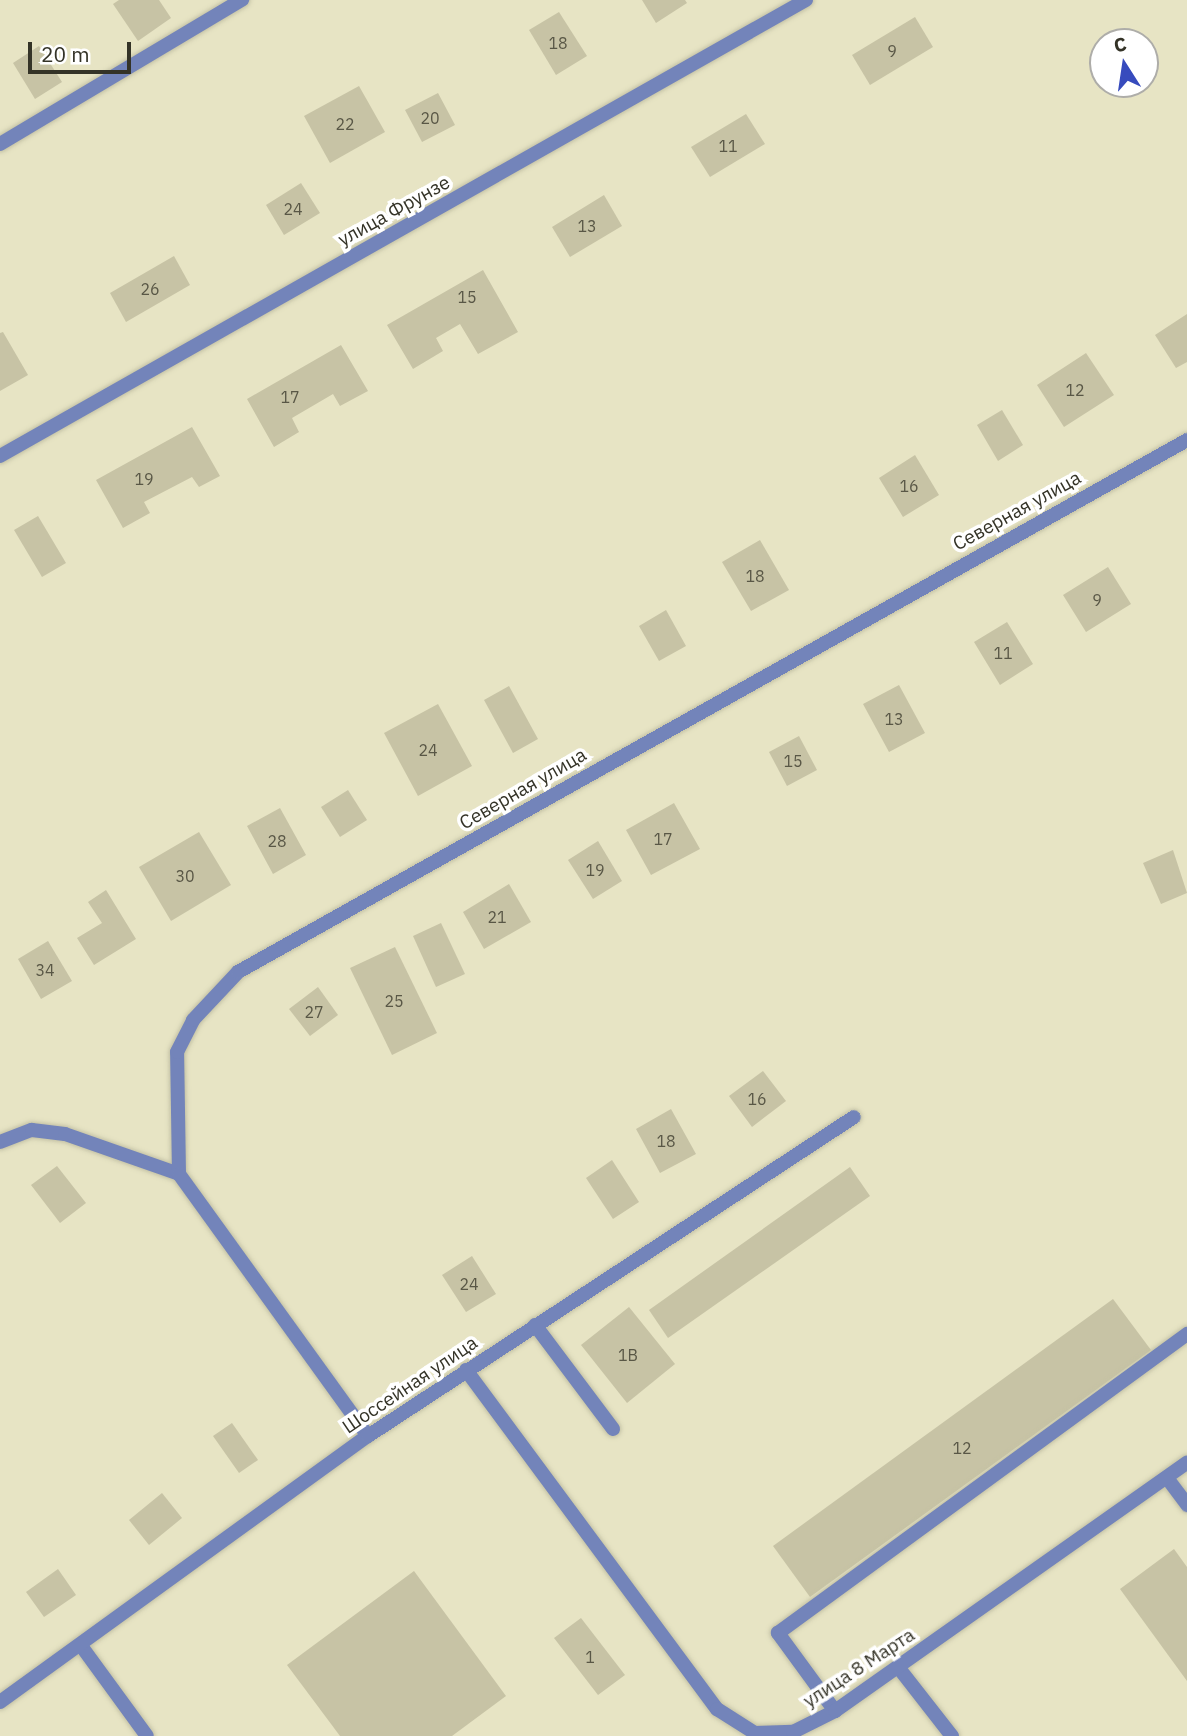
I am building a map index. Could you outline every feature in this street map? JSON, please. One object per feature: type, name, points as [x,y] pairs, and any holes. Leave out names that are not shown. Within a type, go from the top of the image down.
[{"type":"street","points":[[0,144],[242,0]]},
{"type":"street","name":"улица Фрунзе","points":[[0,456],[806,0]]},
{"type":"street","name":"Северная улица","points":[[179,1174],[177,1052],[200,1011],[239,972],[1187,440]]},
{"type":"street","name":"Шоссейная улица","points":[[0,1702],[82,1647],[368,1436],[854,1117]]},
{"type":"street","points":[[0,1142],[32,1130],[65,1134],[179,1174],[368,1436]]},
{"type":"street","points":[[535,1325],[613,1429]]},
{"type":"street","points":[[835,1712],[778,1633],[1187,1334]]},
{"type":"street","name":"улица 8 Марта","points":[[466,1370],[717,1709],[755,1733],[793,1732],[835,1712],[1187,1463]]},
{"type":"street","points":[[1167,1478],[1187,1505]]},
{"type":"street","points":[[82,1647],[147,1736]]},
{"type":"street","points":[[898,1667],[952,1736]]},
{"type":"building","points":[[119,0],[159,0],[171,18],[138,41],[113,4]]},
{"type":"building","points":[[642,0],[685,0],[687,3],[656,23]]},
{"type":"building","points":[[559,12],[587,56],[556,75],[529,30]]},
{"type":"building","points":[[915,17],[933,47],[870,85],[852,55]]},
{"type":"building","points":[[39,46],[62,82],[35,99],[13,63]]},
{"type":"building","points":[[359,86],[385,132],[330,163],[304,116]]},
{"type":"building","points":[[438,93],[455,125],[422,142],[405,110]]},
{"type":"building","points":[[746,114],[765,144],[710,177],[691,147]]},
{"type":"building","points":[[301,183],[320,213],[284,235],[266,205]]},
{"type":"building","points":[[604,195],[622,226],[570,257],[552,227]]},
{"type":"building","points":[[174,256],[190,285],[126,322],[110,293]]},
{"type":"building","points":[[483,270],[518,332],[478,354],[460,324],[436,338],[443,351],[413,369],[387,325]]},
{"type":"building","points":[[1187,314],[1187,362],[1176,368],[1155,335]]},
{"type":"building","points":[[3,332],[28,375],[0,391],[0,333]]},
{"type":"building","points":[[341,345],[368,391],[340,406],[333,394],[292,418],[299,432],[274,447],[247,399]]},
{"type":"building","points":[[1086,353],[1114,395],[1064,427],[1037,385]]},
{"type":"building","points":[[1002,410],[1023,445],[998,461],[977,425]]},
{"type":"building","points":[[192,427],[220,476],[199,487],[192,477],[144,502],[150,513],[123,528],[96,480]]},
{"type":"building","points":[[915,455],[939,495],[903,517],[879,478]]},
{"type":"building","points":[[38,516],[66,563],[42,577],[14,530]]},
{"type":"building","points":[[760,540],[789,590],[751,611],[722,562]]},
{"type":"building","points":[[1108,567],[1131,604],[1086,632],[1063,595]]},
{"type":"building","points":[[666,610],[686,646],[659,661],[639,626]]},
{"type":"building","points":[[1007,622],[1033,664],[1000,685],[974,642]]},
{"type":"building","points":[[899,685],[925,733],[889,752],[863,704]]},
{"type":"building","points":[[509,686],[538,739],[513,753],[484,700]]},
{"type":"building","points":[[438,704],[472,766],[418,796],[384,733]]},
{"type":"building","points":[[799,736],[817,770],[787,786],[769,752]]},
{"type":"building","points":[[348,790],[367,820],[340,837],[321,807]]},
{"type":"building","points":[[674,803],[700,849],[651,875],[626,830]]},
{"type":"building","points":[[280,808],[306,855],[273,874],[247,826]]},
{"type":"building","points":[[199,832],[231,885],[171,921],[139,867]]},
{"type":"building","points":[[598,841],[622,881],[593,899],[568,860]]},
{"type":"building","points":[[1173,850],[1187,893],[1161,904],[1143,863]]},
{"type":"building","points":[[509,884],[531,922],[484,949],[463,912]]},
{"type":"building","points":[[106,890],[136,939],[94,965],[77,938],[102,923],[88,902]]},
{"type":"building","points":[[441,923],[465,974],[436,987],[413,936]]},
{"type":"building","points":[[48,941],[72,981],[41,999],[18,959]]},
{"type":"building","points":[[395,947],[437,1033],[392,1055],[350,968]]},
{"type":"building","points":[[318,987],[338,1015],[310,1036],[289,1009]]},
{"type":"building","points":[[763,1071],[786,1101],[752,1127],[729,1096]]},
{"type":"building","points":[[671,1109],[696,1154],[660,1173],[636,1129]]},
{"type":"building","points":[[612,1160],[639,1202],[613,1219],[586,1178]]},
{"type":"building","points":[[57,1166],[86,1203],[60,1223],[31,1185]]},
{"type":"building","points":[[850,1167],[870,1196],[668,1338],[649,1310]]},
{"type":"building","points":[[472,1256],[496,1294],[466,1312],[442,1275]]},
{"type":"building","points":[[1113,1299],[1151,1350],[810,1597],[773,1546]]},
{"type":"building","points":[[629,1307],[675,1364],[627,1403],[581,1345]]},
{"type":"building","points":[[232,1423],[258,1460],[239,1473],[213,1436]]},
{"type":"building","points":[[162,1493],[182,1518],[149,1545],[129,1520]]},
{"type":"building","points":[[1174,1549],[1187,1567],[1187,1681],[1120,1589]]},
{"type":"building","points":[[58,1569],[76,1595],[44,1617],[26,1592]]},
{"type":"building","points":[[414,1571],[506,1696],[452,1736],[340,1736],[287,1665]]},
{"type":"building","points":[[581,1618],[625,1675],[598,1695],[554,1638]]}]
